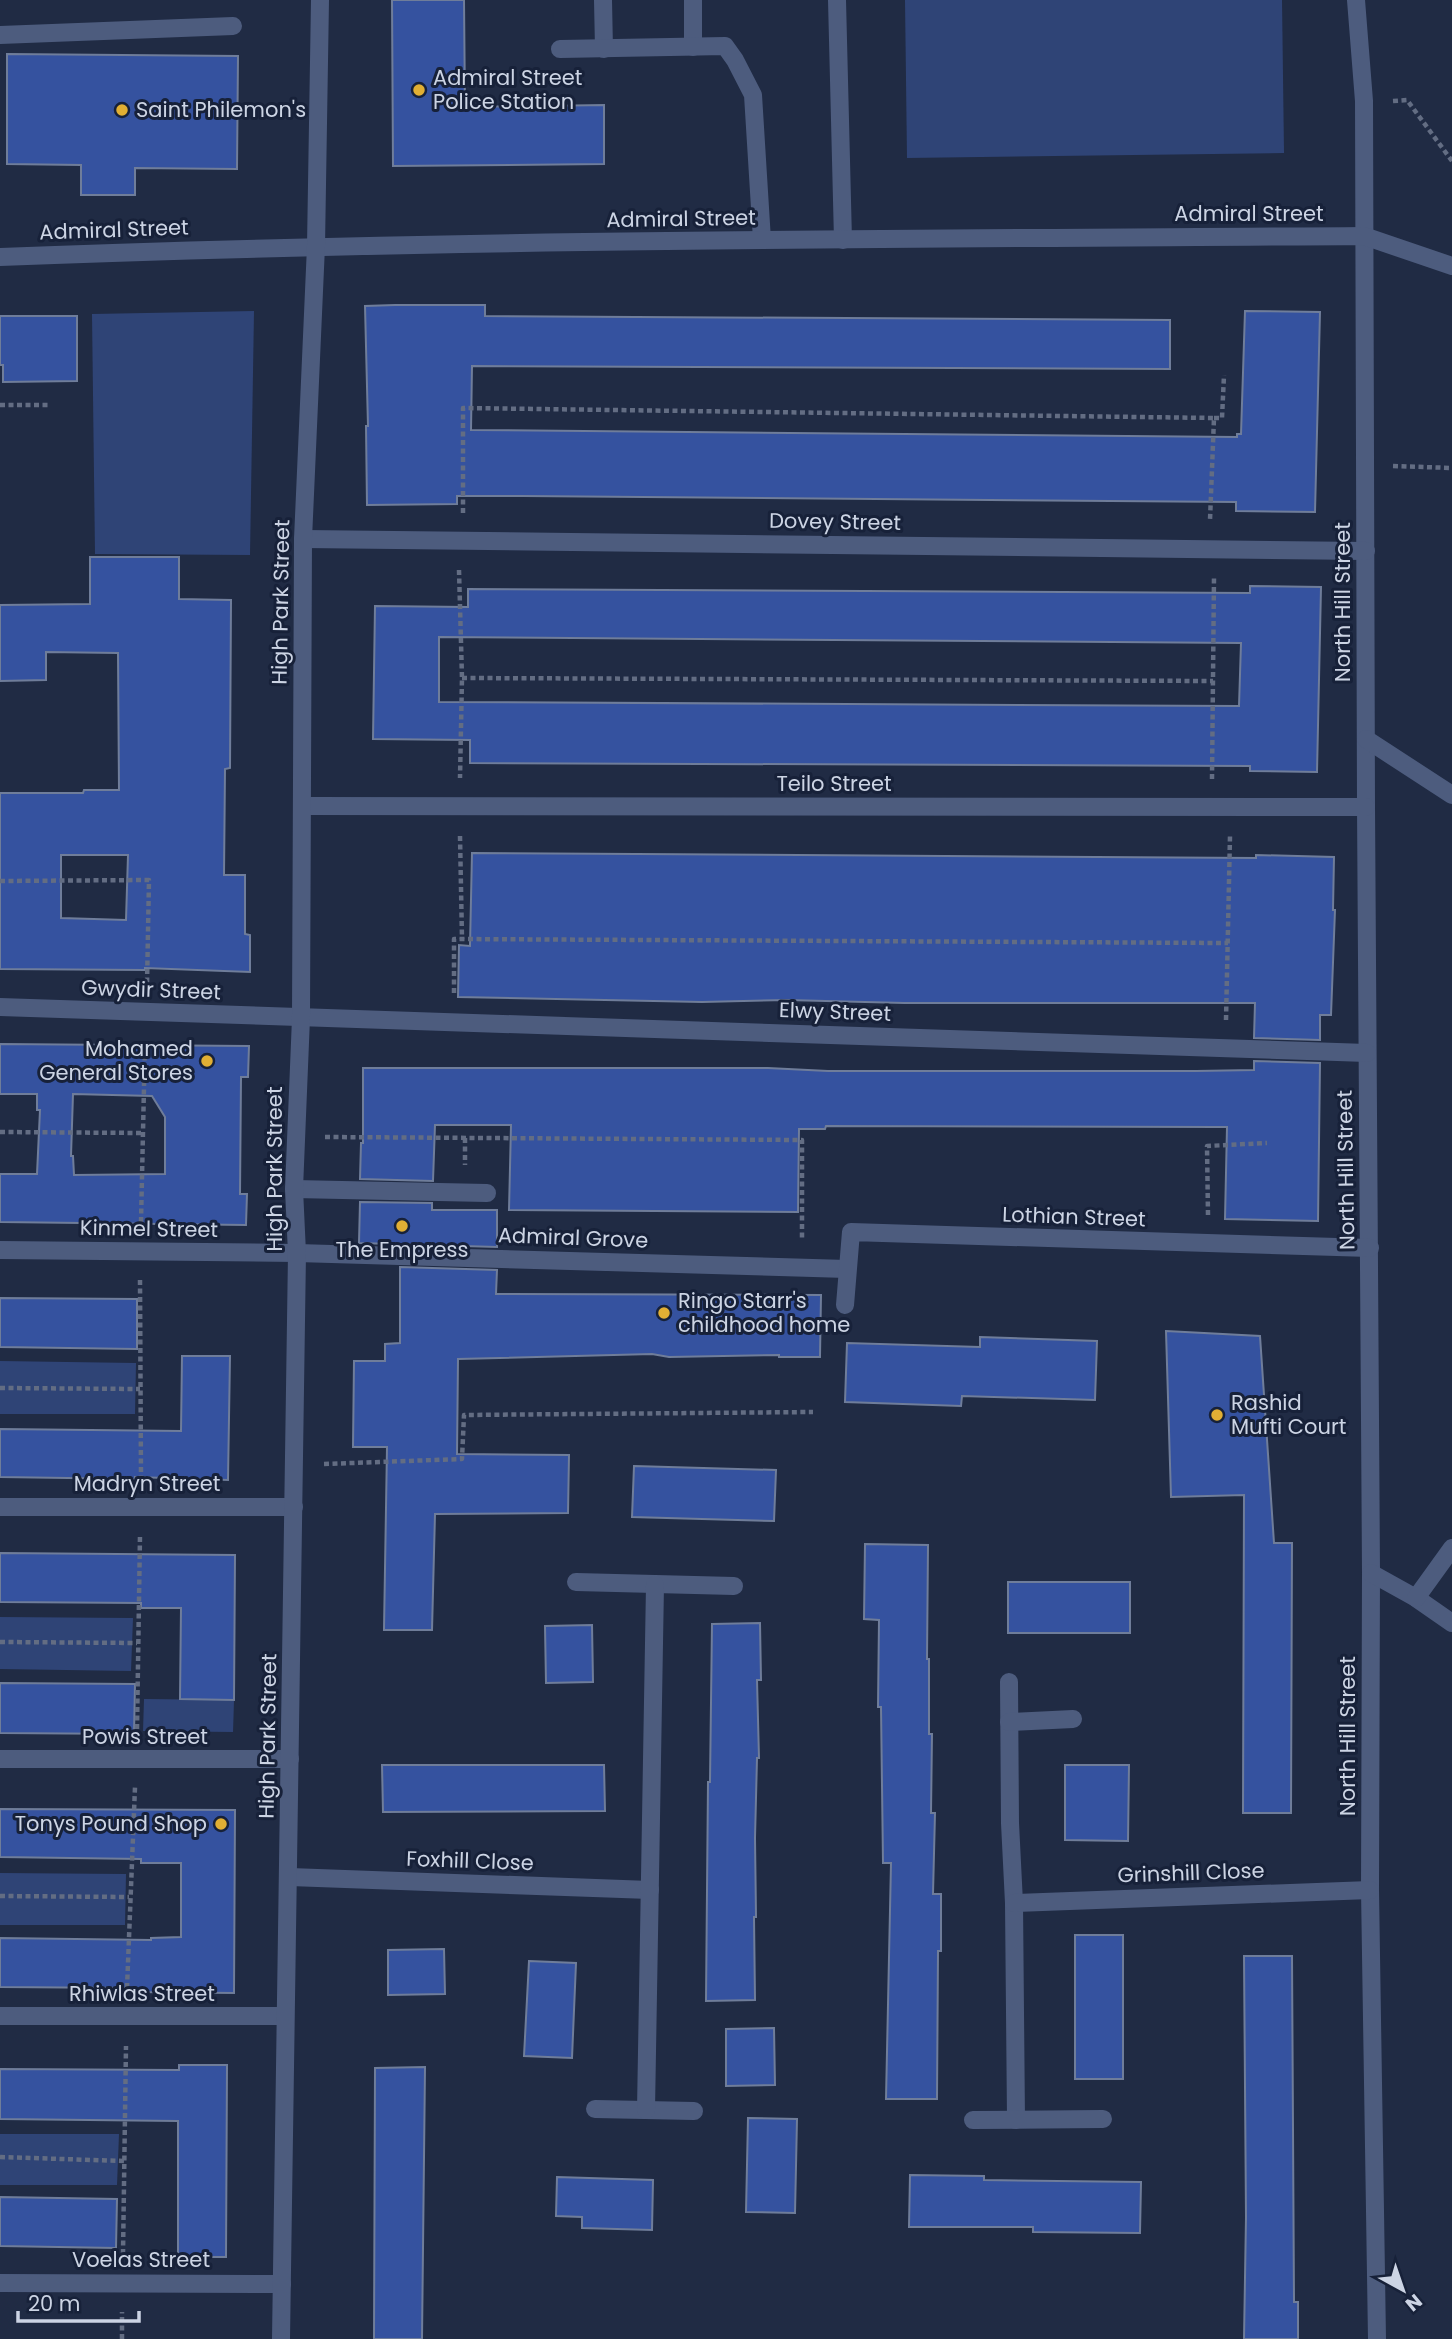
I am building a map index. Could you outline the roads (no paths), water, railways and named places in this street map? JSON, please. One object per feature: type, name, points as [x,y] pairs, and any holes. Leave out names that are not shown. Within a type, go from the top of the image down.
[{"type":"street","name":"High Park Street","points":[[281,2339],[285,2016],[290,1877],[297,1253],[294,1189],[300,1018],[303,539],[316,246],[320,0]]},
{"type":"street","points":[[603,0],[604,48]]},
{"type":"street","points":[[693,0],[693,47]]},
{"type":"street","points":[[837,0],[843,240]]},
{"type":"street","name":"North Hill Street","points":[[1356,0],[1364,101],[1370,1248],[1370,1890],[1377,2339]]},
{"type":"street","points":[[0,35],[233,26]]},
{"type":"street","points":[[560,49],[725,46],[753,95],[762,240]]},
{"type":"street","name":"Admiral Street","points":[[0,257],[316,246],[1364,236],[1452,266]]},
{"type":"street","name":"Dovey Street","points":[[303,539],[1366,551]]},
{"type":"street","points":[[1366,739],[1452,795]]},
{"type":"street","name":"Teilo Street","points":[[302,806],[1366,807]]},
{"type":"street","name":"Gwydir Street","points":[[0,1007],[300,1018]]},
{"type":"street","name":"Elwy Street","points":[[300,1018],[1367,1053]]},
{"type":"street","points":[[294,1189],[487,1193]]},
{"type":"street","name":"Lothian Street","points":[[845,1305],[851,1233],[1370,1248]]},
{"type":"street","name":"Kinmel Street","points":[[0,1250],[297,1253]]},
{"type":"street","name":"Admiral Grove","points":[[297,1253],[847,1269]]},
{"type":"street","name":"Madryn Street","points":[[0,1507],[294,1507]]},
{"type":"street","points":[[1416,1598],[1452,1548]]},
{"type":"street","points":[[1371,1573],[1452,1622]]},
{"type":"street","points":[[576,1582],[734,1586]]},
{"type":"street","points":[[646,2110],[655,1585]]},
{"type":"street","points":[[1009,1682],[1016,2120]]},
{"type":"street","points":[[1009,1722],[1073,1719]]},
{"type":"street","name":"Powis Street","points":[[0,1759],[290,1759]]},
{"type":"street","name":"Foxhill Close","points":[[290,1877],[650,1890]]},
{"type":"street","name":"Grinshill Close","points":[[1014,1903],[1370,1890]]},
{"type":"street","name":"Rhiwlas Street","points":[[0,2016],[285,2016]]},
{"type":"street","points":[[595,2109],[694,2111]]},
{"type":"street","points":[[973,2120],[1103,2119]]},
{"type":"street","name":"Voelas Street","points":[[0,2283],[282,2284]]},
{"type":"place","name":"Admiral Street Police Station","points":[[419,90]]},
{"type":"place","name":"Saint Philemon's","points":[[122,110]]},
{"type":"place","name":"Mohamed General Stores","points":[[207,1061]]},
{"type":"place","name":"The Empress","points":[[402,1226]]},
{"type":"place","name":"Ringo Starr's childhood home","points":[[664,1313]]},
{"type":"place","name":"Rashid Mufti Court","points":[[1217,1415]]},
{"type":"place","name":"Tonys Pound Shop","points":[[221,1824]]}]
